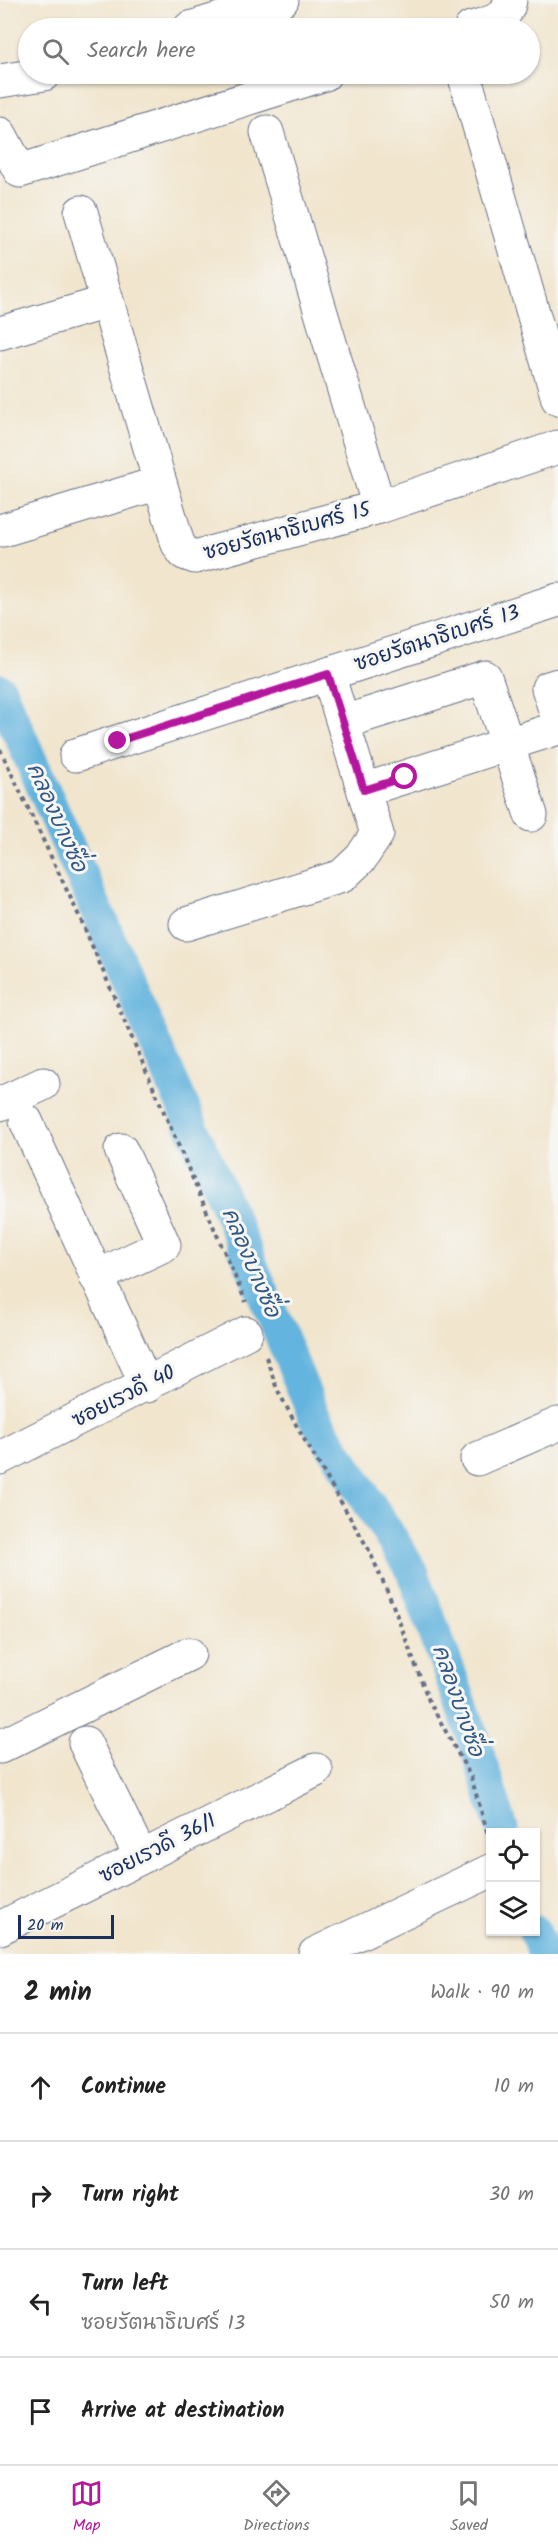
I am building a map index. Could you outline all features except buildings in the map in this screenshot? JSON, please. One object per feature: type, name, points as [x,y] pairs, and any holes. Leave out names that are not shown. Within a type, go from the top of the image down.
[{"type":"street","points":[[223,18],[282,0]]},
{"type":"street","points":[[501,18],[509,8],[510,0]]},
{"type":"street","points":[[0,81],[18,78]]},
{"type":"street","points":[[0,134],[10,175],[294,84]]},
{"type":"street","points":[[467,84],[558,399]]},
{"type":"street","points":[[267,132],[379,507]]},
{"type":"street","name":"ซอยรัตนาธิเบศร์ 15","points":[[81,212],[159,483],[178,544],[184,553],[195,557],[379,507],[558,447]]},
{"type":"street","points":[[0,333],[107,302]]},
{"type":"street","points":[[3,530],[159,483]]},
{"type":"street","name":"ซอยรัตนาธิเบศร์ 13","points":[[76,755],[558,600]]},
{"type":"street","points":[[186,924],[342,876],[361,858],[377,834],[328,674]]},
{"type":"street","points":[[344,722],[485,677],[531,815]]},
{"type":"street","points":[[558,685],[548,688],[558,719]]},
{"type":"street","points":[[364,790],[558,728]]},
{"type":"street","points":[[43,1084],[13,1113],[96,1277],[147,1386]]},
{"type":"street","points":[[96,1277],[164,1245],[121,1150]]},
{"type":"street","name":"ซอยเรวดี 40","points":[[0,1458],[147,1386],[252,1330]]},
{"type":"street","points":[[477,1459],[558,1424]]},
{"type":"street","points":[[0,1748],[189,1654]]},
{"type":"street","points":[[85,1743],[141,1857]]},
{"type":"street","name":"ซอยเรวดี 36/1","points":[[0,1928],[316,1770]]},
{"type":"street","points":[[315,1954],[486,1873]]},
{"type":"path","points":[[0,749],[81,920],[282,1398],[369,1550],[391,1600],[429,1701],[471,1777],[486,1829]]},
{"type":"waterway","name":"คลองบางซื่อ","points":[[0,690],[232,1218],[315,1418],[412,1571],[471,1731],[502,1828]]},
{"type":"waterway","name":"คลองบางซื่อ","points":[[537,1936],[544,1954]]},
{"type":"route","points":[[118,741],[328,674],[364,790],[405,777]]}]
